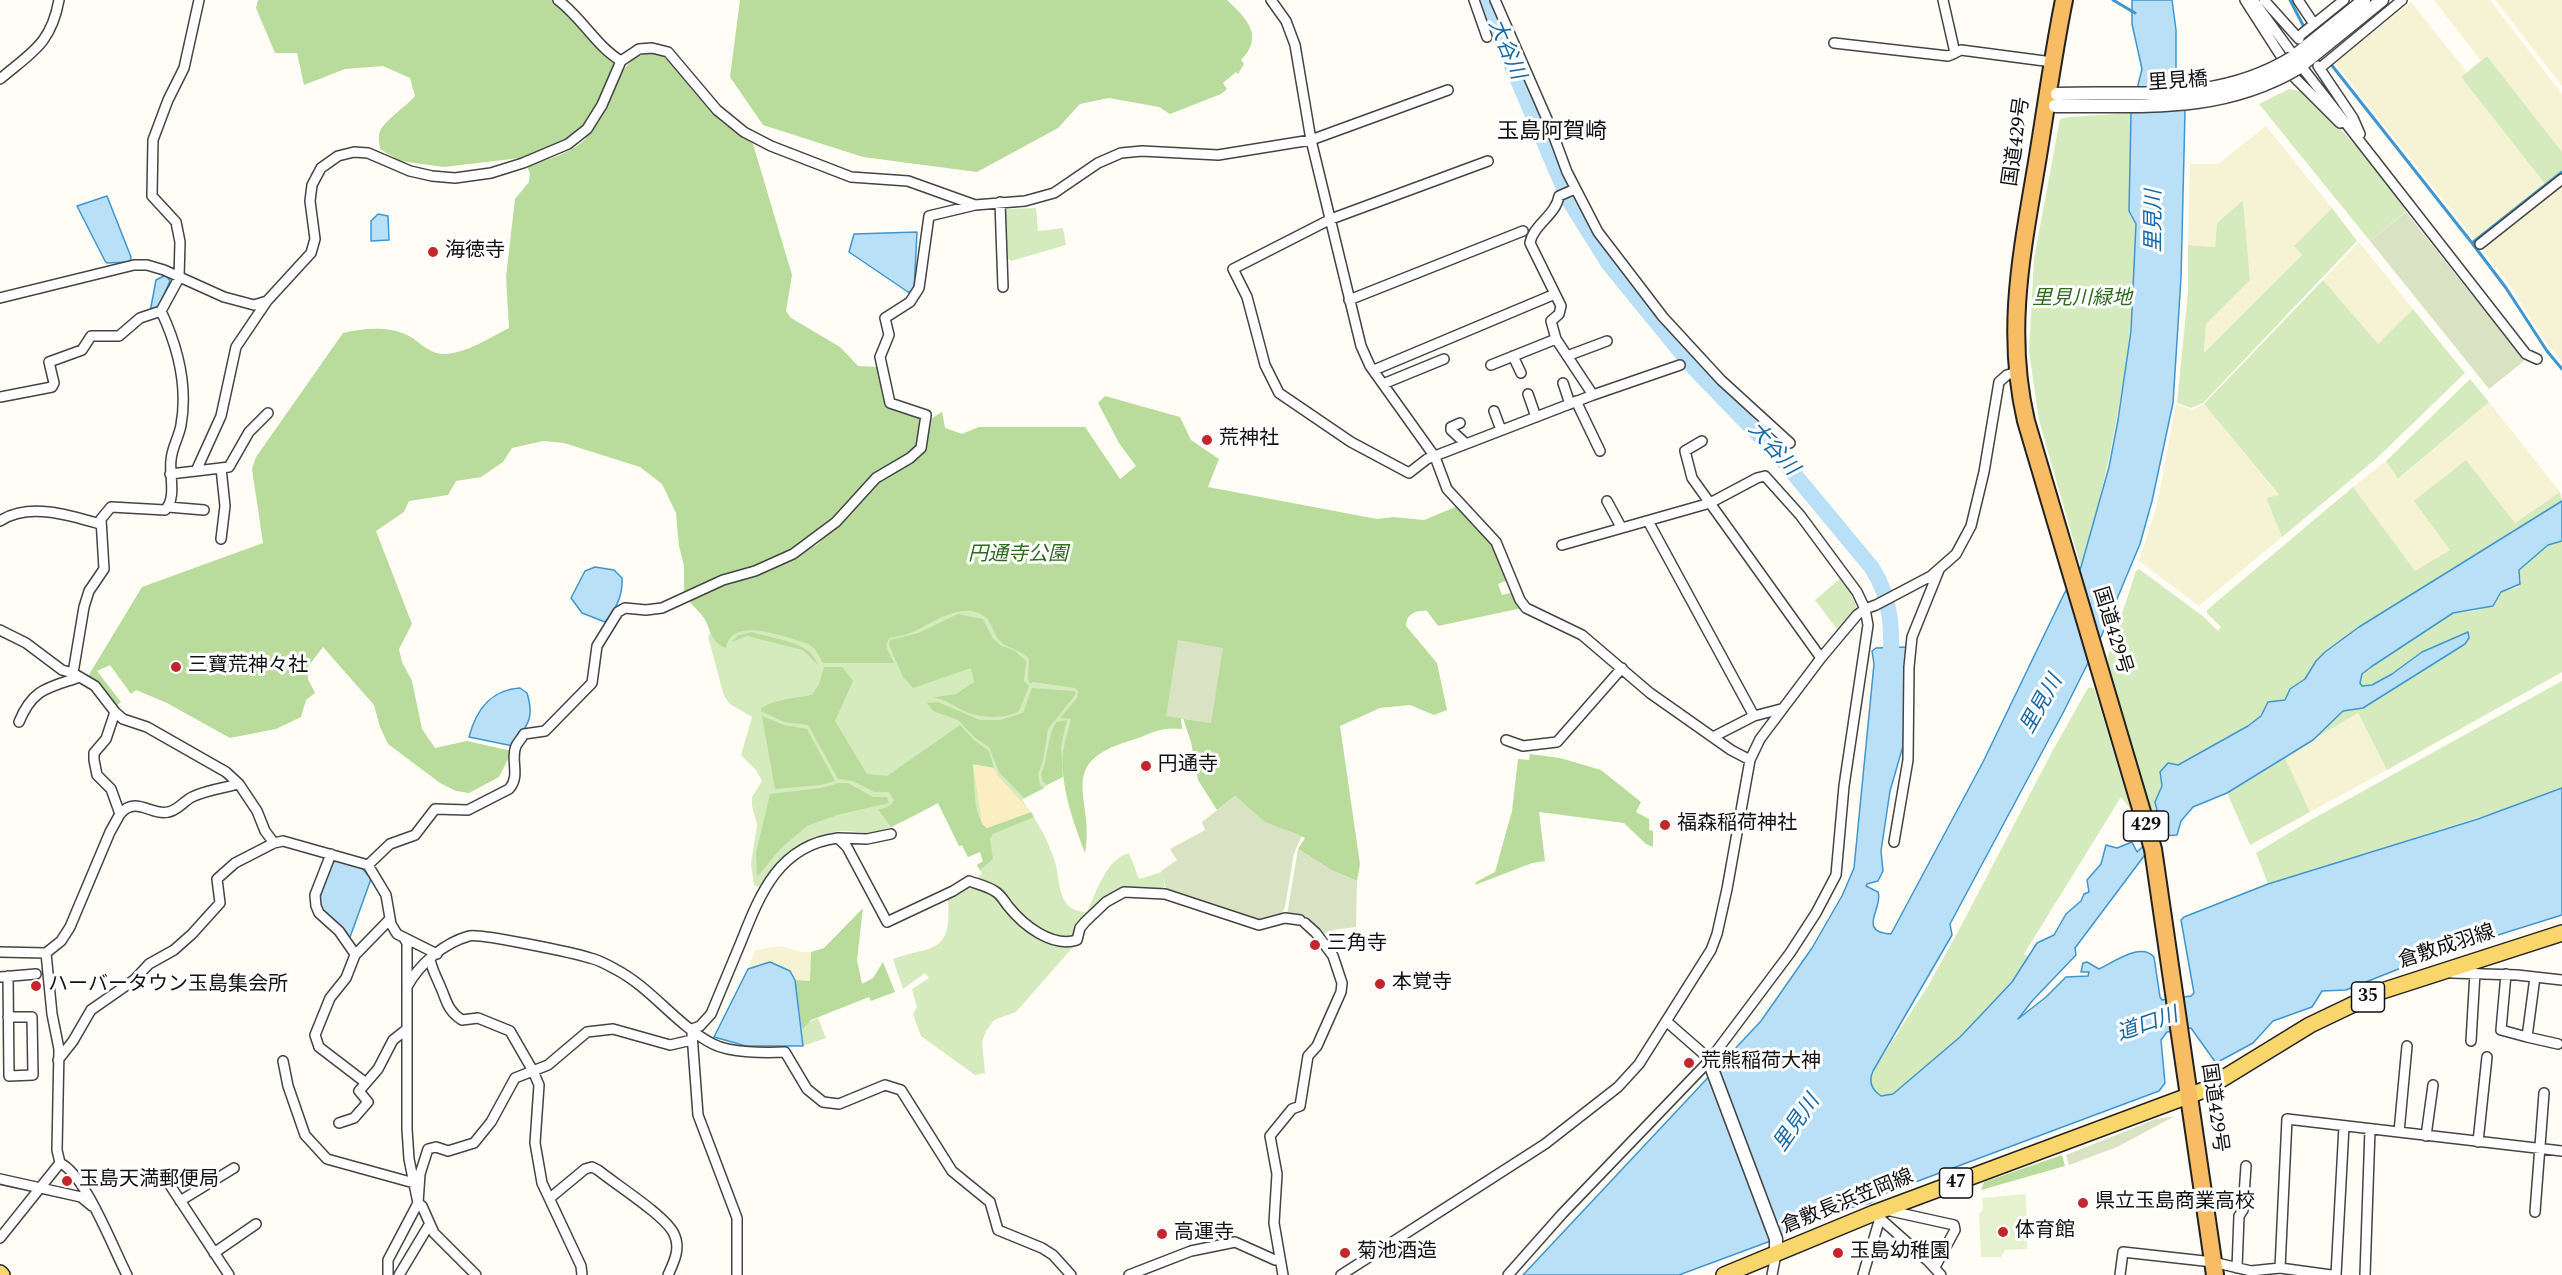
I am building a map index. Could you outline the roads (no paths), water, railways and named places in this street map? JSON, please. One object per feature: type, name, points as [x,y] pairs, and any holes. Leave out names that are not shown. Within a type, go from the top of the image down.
[{"type":"highway","name":"国道429号","points":[[2064,0],[2052,62],[2051,100],[2020,269],[2015,330],[2017,372],[2026,421],[2153,849],[2214,1268]]},
{"type":"main road","name":"倉敷成羽線","points":[[2190,1096],[2204,1090],[2310,1026],[2379,992],[2562,933]]},
{"type":"main road","name":"倉敷長浜笠岡線","points":[[1724,1275],[1776,1247],[1879,1214],[2190,1096]]},
{"type":"street","points":[[0,79],[33,53],[50,33],[56,19],[59,0]]},
{"type":"street","points":[[0,397],[52,387],[54,383],[50,362],[82,350],[91,336],[119,336],[140,318],[161,311],[179,278],[180,242],[176,222],[152,196],[153,140],[168,100],[184,68],[200,0]]},
{"type":"street","points":[[558,0],[572,11],[601,46],[621,61]]},
{"type":"street","points":[[1271,0],[1286,21],[1295,45],[1311,140],[1361,346],[1383,384],[1435,457],[1447,489],[1460,505],[1478,519],[1496,542],[1520,600],[1526,608],[1582,635],[1650,693],[1750,760]]},
{"type":"street","points":[[1474,0],[1487,37]]},
{"type":"street","points":[[1495,0],[1575,189],[1598,232],[1663,317],[1721,380],[1790,443]]},
{"type":"street","points":[[1943,0],[1955,53]]},
{"type":"street","points":[[2245,0],[2295,78],[2364,145]]},
{"type":"street","points":[[2253,0],[2296,62],[2364,145],[2526,354],[2536,359]]},
{"type":"street","points":[[2264,0],[2298,38],[2344,0]]},
{"type":"street","points":[[2298,0],[2314,24]]},
{"type":"street","points":[[2296,62],[2364,0]]},
{"type":"street","points":[[2296,62],[2382,0]]},
{"type":"street","points":[[2364,145],[2353,118],[2319,67],[2402,0]]},
{"type":"street","points":[[1834,44],[1948,56],[1962,50],[2052,62]]},
{"type":"street","points":[[196,471],[221,416],[236,347],[267,301],[311,253],[315,239],[310,201],[312,185],[321,168],[338,156],[368,153],[410,171],[456,178],[491,173],[523,163],[568,144],[587,129],[602,105],[621,61],[639,49],[652,48],[668,52],[717,110],[744,132],[797,158],[851,177],[908,181],[975,204]]},
{"type":"street","name":"里見橋","points":[[2051,100],[2175,104],[2221,99],[2261,87],[2296,62]]},
{"type":"street","points":[[368,865],[390,844],[415,835],[435,809],[468,810],[509,789],[516,772],[515,748],[524,734],[545,731],[592,683],[597,646],[618,612],[625,609],[662,608],[723,580],[778,562],[816,539],[836,522],[876,478],[910,458],[921,447],[926,415],[890,402],[880,357],[889,335],[885,318],[910,302],[919,288],[929,216],[975,204],[1025,201],[1054,193],[1098,163],[1121,153],[1142,151],[1218,155],[1311,140],[1448,90]]},
{"type":"street","points":[[1488,161],[1331,219],[1233,269],[1247,297],[1269,374],[1279,393],[1351,442],[1409,473],[1420,463],[1465,443],[1680,365]]},
{"type":"street","points":[[2480,244],[2562,179]]},
{"type":"street","points":[[1575,189],[1559,196],[1558,204],[1532,235],[1530,243],[1562,310],[1551,321],[1556,339],[1593,395]]},
{"type":"street","points":[[1000,202],[1003,287]]},
{"type":"street","points":[[1350,300],[1523,231]]},
{"type":"street","points":[[0,298],[134,265],[147,265],[224,297],[254,305],[267,301]]},
{"type":"street","points":[[1374,370],[1555,294]]},
{"type":"street","points":[[161,311],[172,335],[178,356],[184,402],[179,435],[172,451],[170,474],[172,493],[168,507]]},
{"type":"street","points":[[1491,365],[1556,339]]},
{"type":"street","points":[[1567,356],[1607,341]]},
{"type":"street","points":[[1513,356],[1521,373]]},
{"type":"street","points":[[1383,384],[1444,359]]},
{"type":"street","points":[[1341,1275],[1545,1144],[1602,1100],[1639,1064],[1706,961],[1717,934],[1750,760],[1760,739],[1821,658],[1865,609],[1940,570],[1956,554],[1971,526],[1986,461],[1997,388],[2003,378],[2017,372]]},
{"type":"street","points":[[1563,382],[1600,451]]},
{"type":"street","points":[[1528,394],[1536,417]]},
{"type":"street","points":[[1494,411],[1500,430]]},
{"type":"street","points":[[170,474],[229,466],[249,432],[268,413]]},
{"type":"street","points":[[1460,423],[1451,427],[1451,430],[1465,443]]},
{"type":"street","points":[[1702,441],[1685,451],[1684,454],[1692,478],[1821,658]]},
{"type":"street","points":[[220,468],[225,506],[221,539]]},
{"type":"street","points":[[1508,1275],[1562,1214],[1710,1067],[1790,953],[1815,913],[1836,874],[1839,859],[1844,786],[1867,638],[1865,609],[1857,592],[1837,563],[1769,478],[1761,476],[1710,503],[1562,544]]},
{"type":"street","points":[[1607,501],[1621,527]]},
{"type":"street","points":[[77,675],[84,607],[89,591],[104,569],[105,558],[100,524],[111,507],[165,510],[168,507],[204,510]]},
{"type":"street","points":[[0,521],[15,512],[38,510],[100,524]]},
{"type":"street","points":[[1648,521],[1754,716]]},
{"type":"street","points":[[1894,842],[1908,760],[1909,667],[1912,637],[1940,570]]},
{"type":"street","points":[[0,630],[15,636],[62,670],[77,675],[95,686],[115,712],[129,722],[147,727],[226,772],[238,784],[257,811],[265,831],[274,843]]},
{"type":"street","points":[[1506,740],[1523,746],[1557,742],[1622,668]]},
{"type":"street","points":[[19,722],[29,702],[38,693],[77,675]]},
{"type":"street","points":[[1713,737],[1754,716],[1781,710]]},
{"type":"street","points":[[115,712],[106,739],[94,753],[94,760],[97,775],[111,789],[120,814]]},
{"type":"street","points":[[0,952],[46,953],[61,941],[70,927],[110,832],[124,809],[136,804],[165,813],[172,812],[193,796],[238,784]]},
{"type":"street","points":[[692,1029],[700,1026],[711,1014],[760,895],[773,876],[806,846],[838,838],[867,839],[891,834]]},
{"type":"street","points":[[838,838],[847,847],[886,922],[953,891],[969,881],[997,892],[1008,908],[1037,932],[1070,942],[1077,940],[1080,928],[1106,902],[1124,892],[1165,894],[1258,925],[1285,918],[1302,922],[1316,933],[1333,956],[1339,969],[1341,992],[1317,1046],[1308,1056],[1300,1106],[1293,1109],[1270,1136],[1276,1174],[1274,1223],[1283,1275]]},
{"type":"street","points":[[58,1060],[73,1041],[91,1010],[134,980],[149,964],[174,950],[220,903],[217,879],[225,869],[274,843],[283,841],[368,865],[386,895],[390,919],[397,934],[433,957],[444,1000],[452,1014],[462,1020],[478,1018],[510,1031],[533,1071],[539,1084],[535,1143],[542,1183],[581,1266],[582,1275]]},
{"type":"street","points":[[331,855],[315,895],[316,906],[319,913],[339,931],[355,954]]},
{"type":"street","points":[[366,1083],[326,1054],[315,1040],[317,1028],[330,998],[346,978],[355,954],[390,919]]},
{"type":"street","points":[[407,987],[412,977],[433,957],[457,941],[472,935],[590,958],[617,969],[714,1044],[760,1052],[785,1052],[807,1089],[823,1102],[839,1104],[885,1085],[897,1088],[913,1108],[952,1171],[990,1202],[998,1230],[1042,1248],[1071,1275]]},
{"type":"street","points":[[404,938],[407,943],[407,1129],[418,1203],[422,1206],[434,1233],[476,1275]]},
{"type":"street","points":[[0,1238],[60,1163],[57,1150],[59,1049],[52,1014],[46,953]]},
{"type":"street","points":[[2437,972],[2506,974],[2562,981]]},
{"type":"street","points":[[8,1017],[32,1017],[33,1076],[9,1076],[8,1017],[4,977],[36,974]]},
{"type":"street","points":[[2471,1041],[2475,974]]},
{"type":"street","points":[[2506,974],[2501,1030],[2558,1044]]},
{"type":"street","points":[[2527,1037],[2535,977]]},
{"type":"street","points":[[1666,1021],[1706,1056],[1776,1247],[1772,1275]]},
{"type":"street","points":[[339,1123],[354,1118],[368,1102],[359,1090],[378,1069],[393,1040],[407,1029]]},
{"type":"street","points":[[388,1275],[388,1260],[418,1203],[420,1174],[429,1149],[436,1147],[448,1151],[474,1143],[490,1122],[515,1078],[548,1065],[587,1032],[593,1030],[613,1029],[670,1046],[692,1040]]},
{"type":"street","points":[[692,1029],[698,1115],[737,1218],[738,1275]]},
{"type":"street","points":[[2399,1132],[2406,1046]]},
{"type":"street","points":[[2478,1142],[2487,1057]]},
{"type":"street","points":[[283,1061],[288,1086],[305,1135],[327,1159],[414,1183]]},
{"type":"street","points":[[2426,1136],[2433,1085]]},
{"type":"street","points":[[2535,1212],[2544,1093]]},
{"type":"street","points":[[2280,1268],[2287,1119],[2562,1151]]},
{"type":"street","points":[[2336,1275],[2344,1126]]},
{"type":"street","points":[[2365,1275],[2370,1129]]},
{"type":"street","points":[[60,1163],[69,1167],[83,1184],[127,1275]]},
{"type":"street","points":[[2239,1270],[2239,1216],[2243,1210],[2246,1166]]},
{"type":"street","points":[[550,1198],[585,1169],[592,1167],[598,1170],[650,1210],[674,1233],[676,1254],[668,1275]]},
{"type":"street","points":[[180,1201],[234,1168]]},
{"type":"street","points":[[142,1173],[157,1173],[164,1176],[229,1275]]},
{"type":"street","points":[[0,1179],[81,1197],[93,1208]]},
{"type":"street","points":[[1879,1214],[1954,1225],[1955,1230],[1938,1271],[1879,1214]]},
{"type":"street","points":[[1863,1275],[1879,1214]]},
{"type":"street","points":[[214,1253],[256,1224]]},
{"type":"street","points":[[399,1275],[429,1225]]},
{"type":"street","points":[[1129,1275],[1191,1251],[1235,1242],[1275,1260],[1280,1259]]},
{"type":"street","points":[[2120,1275],[2122,1252],[2214,1268],[2251,1271],[2280,1268],[2331,1275]]},
{"type":"water","points":[[2132,0],[2172,0],[2176,30],[2176,77],[2185,112],[2181,278],[2173,403],[2152,501],[2140,544],[2101,637],[1950,924],[1952,935],[1873,1071],[1872,1085],[1881,1096],[1893,1094],[1960,1037],[2012,982],[2037,943],[2054,935],[2066,914],[2081,901],[2084,894],[2089,892],[2087,880],[2101,864],[2106,845],[2117,848],[2132,842],[2137,852],[2157,833],[2160,823],[2155,802],[2162,786],[2160,772],[2168,763],[2178,765],[2248,726],[2261,716],[2268,702],[2285,700],[2290,689],[2305,679],[2316,661],[2325,652],[2359,627],[2562,501],[2562,541],[2548,545],[2519,570],[2520,584],[2501,592],[2493,606],[2453,613],[2371,667],[2362,674],[2360,683],[2362,686],[2372,685],[2392,674],[2422,652],[2468,632],[2469,638],[2465,644],[2363,708],[2343,711],[2313,740],[2227,793],[2193,807],[2181,821],[2177,835],[2159,836],[2075,948],[2076,955],[2018,1019],[2046,997],[2066,977],[2088,976],[2089,972],[2081,972],[2083,963],[2087,962],[2099,969],[2135,952],[2149,953],[2154,957],[2162,1000],[2191,996],[2194,993],[2181,920],[2184,917],[2268,884],[2478,819],[2562,788],[2562,915],[2431,956],[2346,990],[2322,991],[2312,1007],[2273,1021],[2253,1043],[2216,1063],[2191,1028],[2167,1032],[2161,1040],[2165,1083],[2159,1091],[1886,1193],[1870,1203],[1849,1208],[1784,1233],[1776,1239],[1679,1275],[1523,1275],[1761,1021],[1812,948],[1842,896],[1854,868],[1874,664],[1872,651],[1876,648],[1907,647],[1903,746],[1890,791],[1881,851],[1883,871],[1878,881],[1866,886],[1878,892],[1878,905],[1873,924],[1875,929],[1891,934],[1983,762],[2064,594],[2081,567],[2109,467],[2131,331],[2136,224],[2129,211],[2131,113],[2142,69],[2132,24]]},
{"type":"water","points":[[107,196],[131,257],[130,262],[107,263],[105,261],[77,206]]},
{"type":"water","points":[[378,214],[388,216],[389,240],[371,241],[371,221]]},
{"type":"water","points":[[917,232],[914,291],[908,292],[849,252],[854,234]]},
{"type":"water","points":[[166,275],[170,281],[157,310],[150,312],[156,280]]},
{"type":"water","points":[[595,567],[614,570],[622,578],[618,602],[605,622],[582,613],[571,598],[585,571]]},
{"type":"water","points":[[520,688],[527,693],[530,716],[526,727],[513,746],[469,737],[480,710],[486,703],[500,693]]},
{"type":"water","points":[[337,860],[362,868],[371,879],[349,940],[347,933],[320,907],[319,900],[331,864]]},
{"type":"water","points":[[770,962],[790,971],[795,980],[803,1046],[746,1046],[714,1037],[748,969]]},
{"type":"waterway","name":"大谷川","points":[[1484,0],[1569,200],[1609,264],[1694,368],[1780,457],[1872,568],[1884,592],[1890,617],[1890,669]]},
{"type":"waterway","points":[[2113,0],[2135,13]]},
{"type":"waterway","points":[[2290,0],[2304,27]]},
{"type":"waterway","points":[[2330,63],[2472,243],[2562,172]]},
{"type":"waterway","points":[[2472,243],[2562,369]]},
{"type":"place","name":"海徳寺","points":[[433,252]]},
{"type":"place","name":"荒神社","points":[[1207,440]]},
{"type":"place","name":"三寶荒神々社","points":[[176,667]]},
{"type":"place","name":"円通寺","points":[[1146,766]]},
{"type":"place","name":"福森稲荷神社","points":[[1665,825]]},
{"type":"place","name":"三角寺","points":[[1315,945]]},
{"type":"place","name":"本覚寺","points":[[1380,984]]},
{"type":"place","name":"ハーバータウン玉島集会所","points":[[36,986]]},
{"type":"place","name":"荒熊稲荷大神","points":[[1689,1063]]},
{"type":"place","name":"玉島天満郵便局","points":[[67,1181]]},
{"type":"place","name":"県立玉島商業高校","points":[[2083,1203]]},
{"type":"place","name":"体育館","points":[[2003,1232]]},
{"type":"place","name":"高運寺","points":[[1162,1234]]},
{"type":"place","name":"菊池酒造","points":[[1345,1253]]},
{"type":"place","name":"玉島幼稚園","points":[[1838,1253]]},
{"type":"district","name":"玉島阿賀崎","points":[[1552,134]]},
{"type":"water label","name":"里見川","points":[[2156,221]]},
{"type":"water label","name":"里見川","points":[[2043,705]]},
{"type":"water label","name":"道口川","points":[[2148,1026]]},
{"type":"water label","name":"里見川","points":[[1798,1124]]},
{"type":"park label","name":"里見川緑地","points":[[2082,300]]},
{"type":"park label","name":"円通寺公園","points":[[1018,556]]}]
